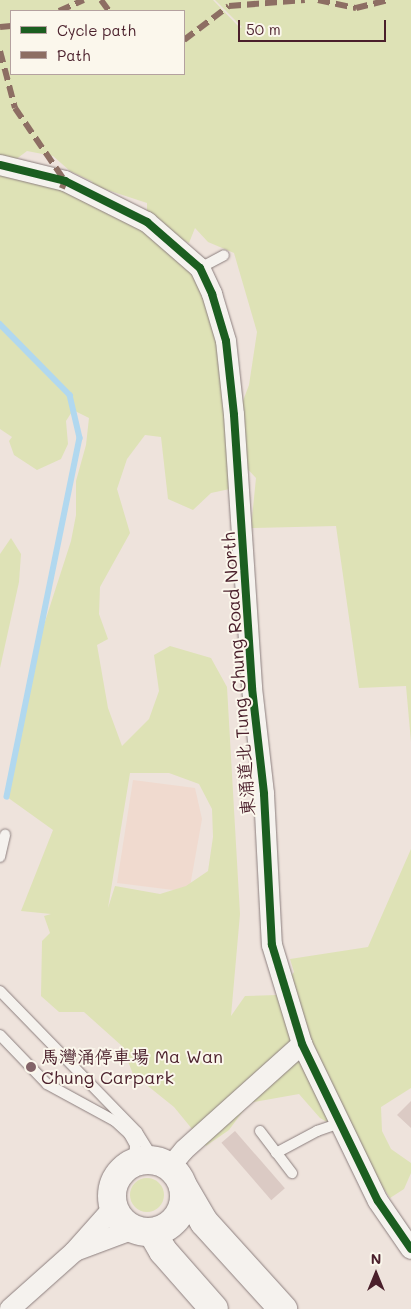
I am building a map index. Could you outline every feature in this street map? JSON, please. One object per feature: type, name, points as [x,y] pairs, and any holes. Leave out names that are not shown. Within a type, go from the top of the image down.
[{"type":"street","name":"東涌道北 Tung Chung Road North","points":[[0,166],[65,181],[147,222],[200,268],[220,317],[228,359],[252,688],[264,794],[272,945],[302,1044],[343,1122],[378,1201],[411,1249]]},
{"type":"street","points":[[214,1309],[143,1230],[119,1217],[114,1207],[113,1186],[118,1177],[160,1169],[184,1150],[302,1044]]},
{"type":"street","points":[[74,1252],[174,1221],[184,1198],[160,1169]]},
{"type":"street","points":[[160,1169],[204,1222],[282,1309]]},
{"type":"street","points":[[10,1309],[74,1252],[114,1207]]},
{"type":"lane","points":[[200,268],[224,255]]},
{"type":"lane","points":[[0,857],[5,835]]},
{"type":"lane","points":[[0,991],[137,1132],[160,1169]]},
{"type":"lane","points":[[0,1035],[47,1084],[115,1121],[129,1134],[135,1145],[160,1169]]},
{"type":"lane","points":[[276,1152],[317,1131],[343,1122]]},
{"type":"lane","points":[[260,1131],[292,1174]]},
{"type":"shaded area","points":[[133,780],[195,788],[202,819],[189,892],[117,883]]},
{"type":"green space","points":[[0,0],[213,0],[240,28],[242,27],[215,0],[411,0],[411,742],[406,686],[359,688],[336,526],[251,528],[256,478],[242,463],[241,406],[249,385],[257,332],[234,253],[208,242],[195,228],[189,243],[152,224],[212,294],[239,487],[211,493],[193,510],[168,499],[161,437],[145,435],[127,459],[117,489],[130,533],[100,587],[99,614],[108,639],[97,645],[108,708],[122,746],[149,719],[159,691],[154,655],[170,646],[211,658],[227,687],[240,914],[231,1016],[245,996],[277,995],[294,972],[290,959],[368,947],[411,849],[411,1088],[381,1107],[382,1131],[391,1149],[411,1163],[411,1173],[404,1189],[390,1198],[348,1134],[320,1118],[299,1094],[249,1103],[229,1130],[206,1146],[174,1107],[133,1074],[122,1046],[84,1012],[59,1012],[41,996],[42,941],[50,933],[44,916],[51,914],[21,911],[53,830],[7,797],[40,637],[71,541],[76,515],[76,481],[86,445],[89,418],[73,410],[66,421],[68,444],[61,459],[37,470],[14,455],[9,441],[12,437],[0,429],[0,165],[147,221],[147,203],[89,184],[93,182],[70,171],[53,156],[27,151],[15,160],[0,157]],"holes":[[[130,773],[169,773],[199,784],[212,809],[213,837],[208,871],[186,886],[160,894],[115,886],[108,908]]]},
{"type":"green space","points":[[11,538],[21,554],[19,582],[0,668],[0,554]]},
{"type":"green space","points":[[147,1178],[154,1179],[159,1183],[163,1188],[163,1202],[159,1207],[154,1211],[147,1212],[140,1211],[135,1207],[131,1202],[130,1195],[131,1188],[135,1183],[140,1179]]},
{"type":"building","points":[[411,1101],[411,1128],[397,1115]]},
{"type":"building","points":[[235,1131],[285,1188],[271,1200],[221,1143]]},
{"type":"waterway","points":[[0,324],[70,395],[80,438],[7,797]]},
{"type":"marked path","points":[[61,10],[84,0]]},
{"type":"marked path","points":[[101,0],[108,10]]},
{"type":"marked path","points":[[185,39],[229,6],[305,0]]},
{"type":"marked path","points":[[318,0],[356,8],[387,0]]},
{"type":"marked path","points":[[0,27],[10,26]]},
{"type":"marked path","points":[[0,51],[15,108],[65,181],[62,188]]},
{"type":"cycle path","points":[[0,165],[65,181],[147,222],[200,268],[212,294],[226,341],[234,415],[252,688],[264,794],[272,945],[302,1044],[378,1201],[411,1249]]},
{"type":"place","name":"馬灣涌停車場 Ma Wan Chung Carpark","points":[[31,1067]]}]
